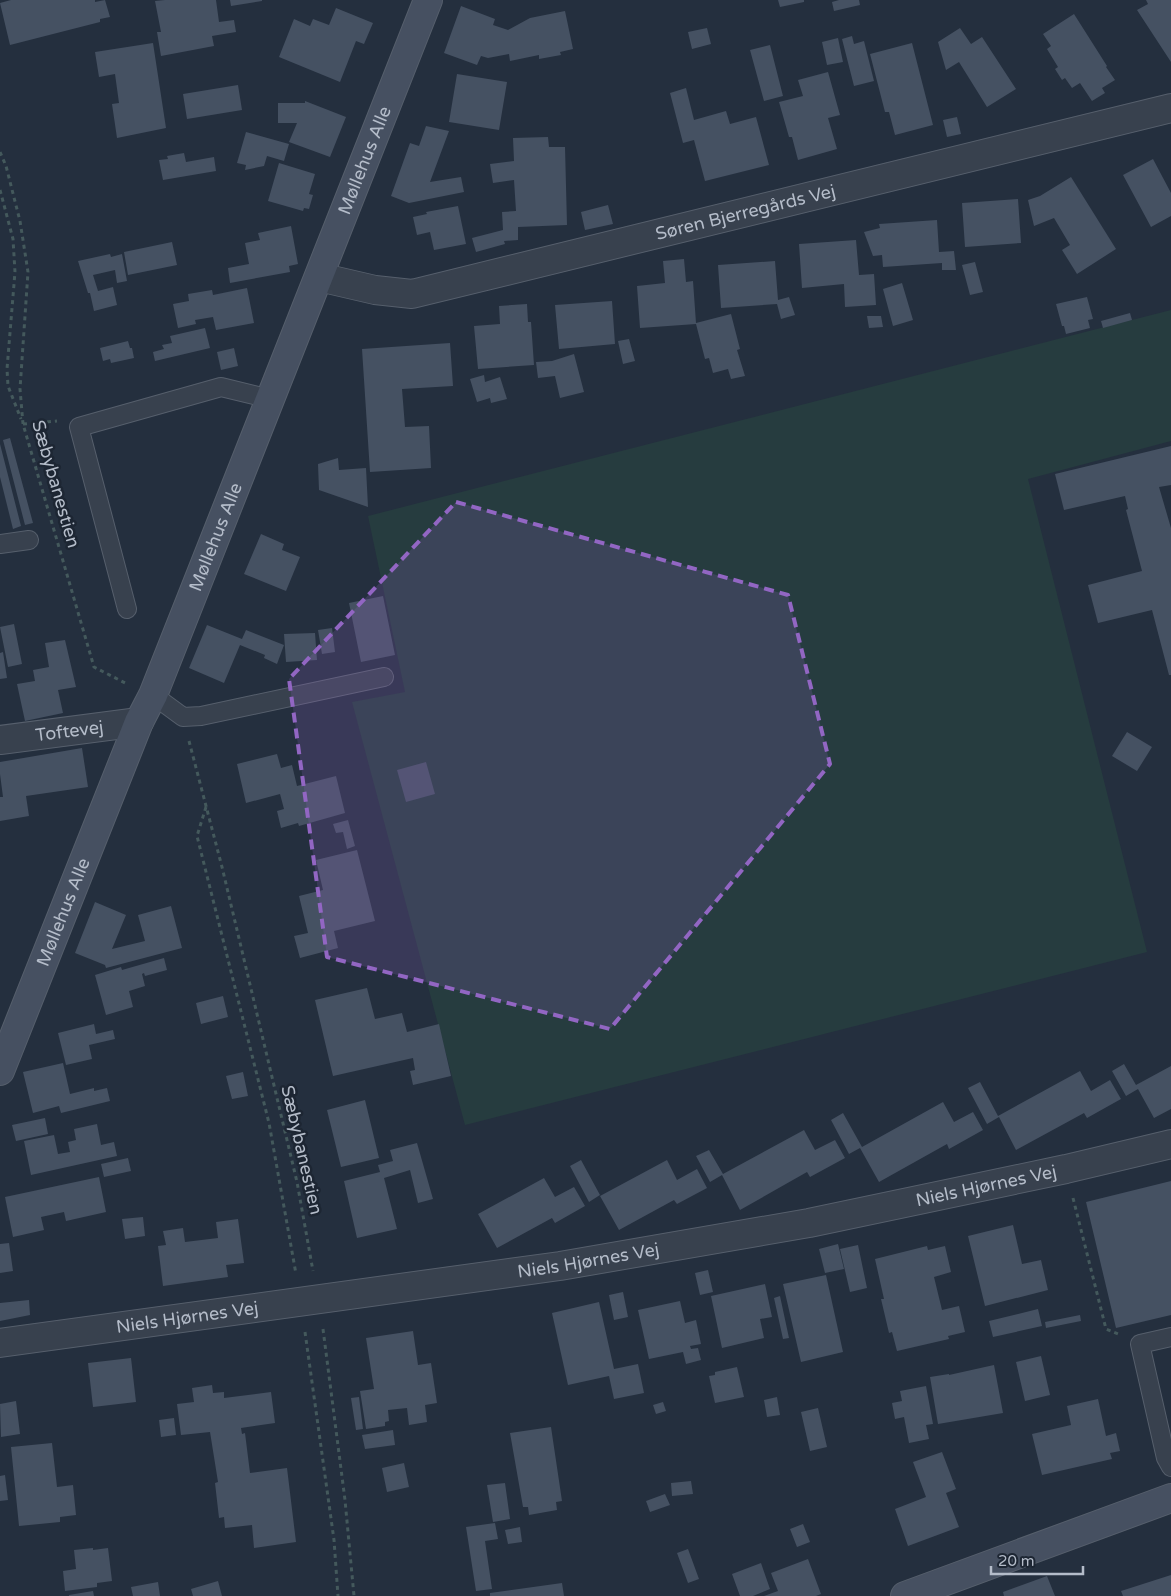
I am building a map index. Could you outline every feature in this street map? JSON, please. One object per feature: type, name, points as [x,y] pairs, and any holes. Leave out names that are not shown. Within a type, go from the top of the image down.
[{"type":"street","name":"Møllehus Alle","points":[[0,1071],[139,722],[153,696],[428,0]]},
{"type":"street","name":"Søren Bjerregårds Vej","points":[[319,277],[375,290],[412,294],[1171,108]]},
{"type":"street","name":"Toftevej","points":[[0,740],[139,722]]},
{"type":"street","name":"Niels Hjørnes Vej","points":[[0,1343],[560,1266],[809,1222],[1066,1169],[1171,1144]]},
{"type":"street","points":[[906,1596],[1171,1498]]},
{"type":"lane","points":[[127,609],[79,428],[220,387],[270,399]]},
{"type":"lane","points":[[0,544],[29,540]]},
{"type":"lane","points":[[153,696],[183,717],[202,716],[384,677]]},
{"type":"lane","points":[[1171,1337],[1140,1344],[1166,1458],[1171,1467]]},
{"type":"path","name":"Sæbybanestien","points":[[0,152],[6,166],[20,221],[28,272],[20,389],[23,424],[94,667],[153,696]]},
{"type":"path","points":[[0,190],[13,239],[14,272],[7,369],[8,386],[23,424],[66,420],[79,428]]},
{"type":"path","name":"Sæbybanestien","points":[[183,717],[297,1182],[309,1300],[326,1348],[344,1491],[354,1596]]},
{"type":"path","points":[[206,807],[197,836],[269,1123],[309,1300],[315,1392],[334,1540],[338,1596]]},
{"type":"path","points":[[1066,1169],[1106,1329],[1140,1344]]},
{"type":"highlighted area","points":[[456,502],[788,595],[830,764],[610,1029],[327,957],[289,679]]},
{"type":"green space","points":[[1171,310],[1171,441],[1028,479],[1147,952],[465,1125],[352,702],[405,692],[368,516]]},
{"type":"building","points":[[11,0],[95,0],[95,2],[105,0],[110,17],[100,19],[100,22],[10,45],[0,3]]},
{"type":"building","points":[[216,0],[219,22],[234,20],[236,32],[212,36],[214,46],[161,56],[157,32],[161,32],[155,1]]},
{"type":"building","points":[[230,0],[262,0],[262,1],[231,6]]},
{"type":"building","points":[[778,0],[804,0],[804,2],[780,7]]},
{"type":"building","points":[[859,0],[860,5],[834,11],[832,2]]},
{"type":"building","points":[[1146,0],[1171,0],[1171,62],[1137,10],[1148,4]]},
{"type":"building","points":[[461,6],[495,19],[493,25],[508,30],[530,18],[565,11],[573,49],[560,52],[561,55],[539,59],[539,55],[510,61],[509,54],[488,58],[481,56],[477,65],[444,53]]},
{"type":"building","points":[[336,8],[373,23],[364,44],[356,41],[340,82],[279,57],[294,19],[310,26],[313,19],[329,25]]},
{"type":"building","points":[[1074,14],[1115,80],[1102,88],[1105,93],[1092,101],[1080,83],[1072,88],[1065,78],[1062,80],[1055,69],[1058,67],[1047,49],[1051,46],[1043,34]]},
{"type":"building","points":[[707,28],[711,44],[692,49],[688,32]]},
{"type":"building","points":[[960,28],[971,44],[982,37],[1016,89],[987,107],[959,62],[946,70],[938,42]]},
{"type":"building","points":[[852,36],[854,44],[864,41],[874,81],[854,86],[842,39]]},
{"type":"building","points":[[838,38],[843,62],[827,65],[822,42]]},
{"type":"building","points":[[153,43],[166,128],[117,138],[112,104],[119,103],[115,74],[99,77],[95,52]]},
{"type":"building","points":[[912,43],[933,125],[895,135],[889,112],[885,112],[870,54]]},
{"type":"building","points":[[770,45],[783,96],[764,101],[750,50]]},
{"type":"building","points":[[828,72],[840,115],[828,118],[837,149],[798,160],[779,102],[803,96],[798,80]]},
{"type":"building","points":[[457,74],[507,82],[499,130],[449,122]]},
{"type":"building","points":[[238,85],[242,110],[187,119],[183,94]]},
{"type":"building","points":[[686,88],[694,120],[726,111],[730,124],[756,117],[769,165],[705,181],[694,140],[683,143],[670,93]]},
{"type":"building","points":[[305,101],[346,117],[330,157],[289,142],[297,123],[278,123],[278,103],[305,103]]},
{"type":"building","points":[[957,117],[961,134],[947,137],[943,120]]},
{"type":"building","points":[[426,126],[449,131],[430,182],[461,177],[464,192],[409,203],[391,196],[410,143],[419,146]]},
{"type":"building","points":[[246,132],[289,144],[284,161],[267,156],[264,166],[245,170],[246,165],[237,163]]},
{"type":"building","points":[[548,137],[549,147],[565,147],[567,225],[518,227],[518,240],[504,241],[505,244],[476,252],[472,238],[503,230],[502,212],[516,211],[514,180],[493,183],[490,164],[514,161],[513,138]]},
{"type":"building","points":[[184,153],[186,162],[214,157],[216,171],[163,180],[159,160],[168,159],[167,156]]},
{"type":"building","points":[[1153,159],[1171,193],[1171,216],[1151,227],[1123,175]]},
{"type":"building","points":[[279,163],[315,174],[309,194],[313,195],[309,209],[304,208],[303,211],[268,201]]},
{"type":"building","points":[[1071,177],[1116,249],[1077,274],[1062,250],[1070,245],[1054,218],[1034,226],[1028,200],[1040,196]]},
{"type":"building","points":[[1018,199],[1021,243],[965,247],[962,203]]},
{"type":"building","points":[[608,205],[613,224],[585,230],[581,212]]},
{"type":"building","points":[[458,206],[466,244],[434,250],[430,232],[417,235],[413,217],[427,214],[426,212]]},
{"type":"building","points":[[937,220],[939,252],[954,251],[956,270],[942,270],[942,263],[883,267],[882,255],[873,256],[864,232],[880,228],[879,224]]},
{"type":"building","points":[[291,226],[298,264],[289,266],[290,272],[230,283],[228,268],[249,264],[245,243],[260,240],[258,233]]},
{"type":"building","points":[[856,240],[859,275],[874,274],[876,305],[845,307],[844,284],[802,288],[799,244]]},
{"type":"building","points":[[172,242],[177,265],[128,275],[124,252]]},
{"type":"building","points":[[110,254],[111,257],[122,254],[127,281],[117,283],[115,270],[93,275],[98,291],[113,287],[117,305],[94,311],[90,293],[88,293],[78,261]]},
{"type":"building","points":[[684,259],[686,282],[693,281],[696,323],[731,314],[740,349],[737,350],[745,376],[731,379],[728,369],[713,373],[709,358],[705,359],[696,324],[640,328],[637,286],[665,283],[663,261]]},
{"type":"building","points":[[775,261],[778,300],[789,297],[795,315],[781,319],[777,304],[721,308],[718,265]]},
{"type":"building","points":[[975,262],[983,292],[970,295],[962,265]]},
{"type":"building","points":[[902,283],[913,320],[893,326],[883,289]]},
{"type":"building","points":[[247,288],[254,323],[216,330],[213,317],[195,320],[196,324],[178,328],[173,304],[189,301],[188,294],[212,290],[213,295]]},
{"type":"building","points":[[1087,297],[1093,319],[1088,320],[1090,328],[1066,334],[1056,304]]},
{"type":"building","points":[[612,301],[615,344],[559,349],[555,305]]},
{"type":"building","points":[[527,304],[528,322],[531,322],[534,365],[478,369],[474,326],[500,324],[499,306]]},
{"type":"building","points":[[1130,313],[1132,320],[1103,328],[1101,321]]},
{"type":"building","points":[[867,316],[881,316],[883,327],[869,328]]},
{"type":"building","points":[[205,328],[210,348],[155,361],[153,352],[164,349],[162,345],[172,343],[170,336]]},
{"type":"building","points":[[629,339],[635,361],[623,364],[618,341]]},
{"type":"building","points":[[128,341],[134,358],[111,363],[110,359],[103,361],[100,348]]},
{"type":"building","points":[[450,343],[453,386],[402,389],[405,427],[429,426],[431,468],[370,472],[362,349]]},
{"type":"building","points":[[234,348],[238,366],[221,370],[217,352]]},
{"type":"building","points":[[574,354],[584,392],[560,398],[555,376],[538,378],[536,362],[552,361]]},
{"type":"building","points":[[484,375],[485,382],[500,377],[507,399],[491,403],[490,398],[477,402],[470,379]]},
{"type":"building","points":[[10,438],[33,523],[25,525],[3,440]]},
{"type":"building","points":[[0,444],[21,526],[13,529],[0,477]]},
{"type":"building","points":[[1171,446],[1171,485],[1159,487],[1171,528],[1171,675],[1169,675],[1152,610],[1098,623],[1088,585],[1142,571],[1126,510],[1128,509],[1125,496],[1064,510],[1055,474]]},
{"type":"building","points":[[338,458],[339,470],[366,468],[368,507],[319,490],[318,464]]},
{"type":"building","points":[[261,534],[284,544],[282,550],[300,557],[286,591],[244,574]]},
{"type":"building","points":[[383,596],[395,655],[361,662],[349,603]]},
{"type":"building","points":[[14,624],[22,664],[8,667],[0,627]]},
{"type":"building","points":[[207,625],[242,639],[246,630],[284,645],[277,664],[264,658],[265,655],[240,645],[224,683],[189,668]]},
{"type":"building","points":[[332,628],[335,652],[322,654],[318,630]]},
{"type":"building","points":[[315,633],[317,660],[286,662],[284,634]]},
{"type":"building","points":[[65,640],[76,687],[58,690],[63,713],[25,721],[17,684],[35,681],[33,670],[49,667],[45,643]]},
{"type":"building","points":[[3,652],[7,678],[0,679],[0,653]]},
{"type":"building","points":[[1127,732],[1152,747],[1137,771],[1112,756]]},
{"type":"building","points":[[82,748],[88,787],[26,796],[29,816],[0,821],[0,797],[3,797],[0,762]]},
{"type":"building","points":[[277,754],[281,768],[292,765],[297,786],[336,776],[345,813],[299,826],[298,823],[281,828],[277,811],[284,809],[280,794],[246,803],[237,764]]},
{"type":"building","points":[[426,762],[435,794],[406,802],[397,770]]},
{"type":"building","points":[[348,820],[355,846],[347,849],[343,832],[336,833],[333,824]]},
{"type":"building","points":[[357,850],[375,921],[334,931],[338,948],[300,958],[294,936],[308,933],[299,896],[323,890],[316,860]]},
{"type":"building","points":[[95,902],[126,915],[112,949],[145,941],[138,915],[171,906],[182,948],[106,968],[105,965],[75,953]]},
{"type":"building","points":[[164,958],[167,970],[145,976],[144,973],[142,974],[145,986],[129,991],[133,1007],[106,1015],[95,975],[121,967],[122,970]]},
{"type":"building","points":[[367,988],[375,1019],[402,1013],[407,1032],[439,1024],[451,1076],[413,1085],[410,1071],[415,1070],[413,1058],[333,1076],[315,1000]]},
{"type":"building","points":[[223,996],[228,1017],[201,1024],[196,1003]]},
{"type":"building","points":[[94,1024],[96,1034],[113,1030],[115,1039],[89,1045],[92,1059],[66,1065],[58,1033]]},
{"type":"building","points":[[63,1063],[70,1094],[94,1088],[94,1091],[107,1088],[110,1101],[61,1113],[59,1106],[33,1113],[23,1072]]},
{"type":"building","points":[[1124,1064],[1136,1085],[1171,1066],[1171,1109],[1154,1118],[1138,1089],[1126,1096],[1112,1071]]},
{"type":"building","points":[[1080,1071],[1091,1091],[1110,1080],[1121,1099],[1087,1118],[1084,1113],[1016,1150],[999,1117],[987,1124],[968,1088],[980,1082],[998,1116]]},
{"type":"building","points":[[243,1072],[248,1096],[232,1099],[226,1076]]},
{"type":"building","points":[[365,1100],[379,1158],[341,1167],[327,1110]]},
{"type":"building","points":[[943,1102],[954,1122],[973,1112],[983,1130],[949,1149],[947,1144],[879,1182],[860,1148],[849,1154],[831,1120],[843,1113],[862,1147]]},
{"type":"building","points":[[45,1118],[48,1134],[16,1141],[12,1125]]},
{"type":"building","points":[[97,1124],[101,1145],[114,1142],[117,1156],[31,1175],[24,1141],[54,1135],[58,1154],[70,1152],[68,1142],[76,1140],[74,1129]]},
{"type":"building","points":[[804,1130],[815,1150],[835,1140],[845,1158],[810,1177],[807,1172],[740,1210],[722,1175],[710,1182],[696,1156],[709,1150],[723,1174]]},
{"type":"building","points":[[417,1143],[433,1199],[418,1203],[410,1170],[384,1178],[397,1229],[357,1238],[344,1181],[380,1172],[378,1165],[393,1161],[390,1150]]},
{"type":"building","points":[[128,1158],[131,1171],[104,1177],[101,1164]]},
{"type":"building","points":[[581,1160],[600,1195],[589,1202],[570,1166]]},
{"type":"building","points":[[667,1160],[677,1180],[697,1169],[707,1188],[677,1204],[674,1200],[619,1230],[600,1196]]},
{"type":"building","points":[[99,1177],[106,1212],[66,1221],[64,1212],[41,1217],[44,1230],[13,1237],[5,1197]]},
{"type":"building","points":[[544,1178],[555,1197],[574,1187],[585,1206],[555,1223],[552,1218],[497,1248],[478,1214]]},
{"type":"building","points":[[1171,1181],[1171,1315],[1116,1328],[1086,1202]]},
{"type":"building","points":[[143,1217],[145,1236],[125,1239],[122,1219]]},
{"type":"building","points":[[238,1219],[244,1263],[226,1265],[228,1277],[163,1286],[158,1246],[166,1245],[163,1231],[183,1228],[185,1242],[218,1238],[216,1222]]},
{"type":"building","points":[[1013,1225],[1022,1264],[1041,1260],[1048,1290],[985,1306],[968,1236]]},
{"type":"building","points":[[9,1243],[13,1271],[0,1273],[0,1244]]},
{"type":"building","points":[[838,1244],[844,1269],[825,1273],[819,1249]]},
{"type":"building","points":[[858,1245],[867,1288],[850,1292],[840,1249]]},
{"type":"building","points":[[927,1246],[928,1250],[945,1246],[951,1272],[934,1277],[942,1310],[959,1306],[965,1332],[948,1336],[949,1339],[897,1351],[892,1332],[889,1333],[881,1299],[884,1299],[875,1259]]},
{"type":"building","points":[[708,1270],[713,1292],[700,1295],[695,1273]]},
{"type":"building","points":[[826,1275],[843,1352],[801,1362],[783,1284]]},
{"type":"building","points":[[765,1284],[772,1317],[760,1319],[764,1338],[722,1348],[711,1296]]},
{"type":"building","points":[[623,1292],[628,1317],[614,1320],[609,1295]]},
{"type":"building","points":[[780,1296],[789,1338],[783,1339],[774,1298]]},
{"type":"building","points":[[29,1300],[30,1315],[0,1321],[0,1303]]},
{"type":"building","points":[[680,1301],[685,1323],[696,1320],[701,1344],[690,1346],[691,1349],[698,1348],[701,1360],[686,1364],[683,1352],[649,1359],[638,1310]]},
{"type":"building","points":[[599,1302],[614,1369],[638,1364],[644,1393],[614,1399],[609,1376],[568,1385],[552,1313]]},
{"type":"building","points":[[1038,1309],[1042,1326],[993,1337],[989,1321]]},
{"type":"building","points":[[1080,1315],[1081,1321],[1046,1328],[1045,1322]]},
{"type":"building","points":[[413,1331],[418,1365],[431,1363],[437,1403],[425,1405],[427,1422],[409,1425],[407,1408],[388,1410],[389,1421],[385,1422],[385,1426],[366,1429],[360,1391],[374,1389],[366,1338]]},
{"type":"building","points":[[1041,1356],[1050,1395],[1025,1401],[1016,1362]]},
{"type":"building","points":[[131,1358],[136,1402],[93,1407],[88,1363]]},
{"type":"building","points":[[994,1365],[1003,1413],[938,1424],[930,1377],[949,1375]]},
{"type":"building","points":[[737,1367],[744,1397],[715,1403],[709,1376],[715,1375],[715,1372]]},
{"type":"building","points":[[212,1385],[213,1393],[224,1392],[224,1398],[271,1392],[275,1423],[241,1428],[242,1434],[245,1433],[250,1473],[287,1468],[296,1542],[254,1548],[252,1525],[225,1528],[224,1517],[219,1518],[215,1483],[218,1482],[210,1432],[181,1435],[177,1404],[194,1402],[192,1388]]},
{"type":"building","points":[[926,1386],[933,1424],[926,1425],[929,1439],[909,1443],[904,1417],[895,1419],[892,1403],[902,1401],[900,1391]]},
{"type":"building","points":[[359,1397],[363,1429],[356,1430],[351,1398]]},
{"type":"building","points":[[777,1397],[780,1415],[767,1417],[764,1400]]},
{"type":"building","points":[[1098,1399],[1106,1436],[1116,1433],[1120,1451],[1110,1453],[1112,1459],[1042,1475],[1032,1434],[1071,1425],[1067,1406]]},
{"type":"building","points":[[16,1401],[20,1434],[1,1437],[0,1404]]},
{"type":"building","points":[[663,1402],[666,1411],[656,1414],[653,1405]]},
{"type":"building","points":[[818,1408],[827,1447],[810,1451],[801,1412]]},
{"type":"building","points":[[174,1418],[176,1435],[161,1437],[159,1420]]},
{"type":"building","points":[[551,1427],[562,1501],[556,1502],[557,1510],[529,1515],[528,1507],[523,1507],[510,1433]]},
{"type":"building","points":[[393,1430],[395,1445],[365,1449],[362,1435]]},
{"type":"building","points":[[52,1443],[57,1487],[73,1485],[76,1515],[60,1517],[60,1522],[19,1526],[11,1447]]},
{"type":"building","points":[[942,1452],[956,1489],[946,1493],[959,1527],[908,1546],[895,1509],[926,1497],[913,1462]]},
{"type":"building","points":[[404,1463],[409,1487],[387,1492],[382,1468]]},
{"type":"building","points":[[5,1475],[8,1500],[0,1501],[0,1476]]},
{"type":"building","points":[[691,1481],[693,1494],[672,1496],[671,1483]]},
{"type":"building","points":[[505,1483],[510,1519],[493,1522],[487,1485]]},
{"type":"building","points":[[665,1494],[670,1505],[650,1512],[646,1501]]},
{"type":"building","points":[[495,1523],[498,1539],[485,1541],[492,1589],[476,1591],[466,1527]]},
{"type":"building","points":[[803,1524],[810,1542],[797,1547],[790,1529]]},
{"type":"building","points":[[520,1527],[522,1542],[508,1544],[505,1530]]},
{"type":"building","points":[[93,1548],[93,1550],[108,1548],[112,1581],[97,1583],[97,1587],[65,1591],[63,1571],[76,1569],[74,1550]]},
{"type":"building","points":[[688,1549],[699,1579],[688,1583],[677,1553]]},
{"type":"building","points":[[808,1559],[821,1594],[816,1596],[764,1596],[778,1591],[771,1573]]},
{"type":"building","points":[[761,1563],[770,1589],[753,1596],[740,1596],[732,1574]]},
{"type":"building","points":[[1171,1575],[1171,1596],[1123,1596],[1121,1591]]},
{"type":"building","points":[[1047,1576],[1055,1596],[1004,1596],[1003,1592]]},
{"type":"building","points":[[218,1581],[222,1596],[193,1596],[191,1589]]},
{"type":"building","points":[[158,1582],[160,1596],[133,1596],[131,1587]]},
{"type":"building","points":[[562,1583],[564,1596],[490,1596],[490,1593]]},
{"type":"building","points":[[93,1591],[94,1596],[69,1596],[69,1595]]}]
